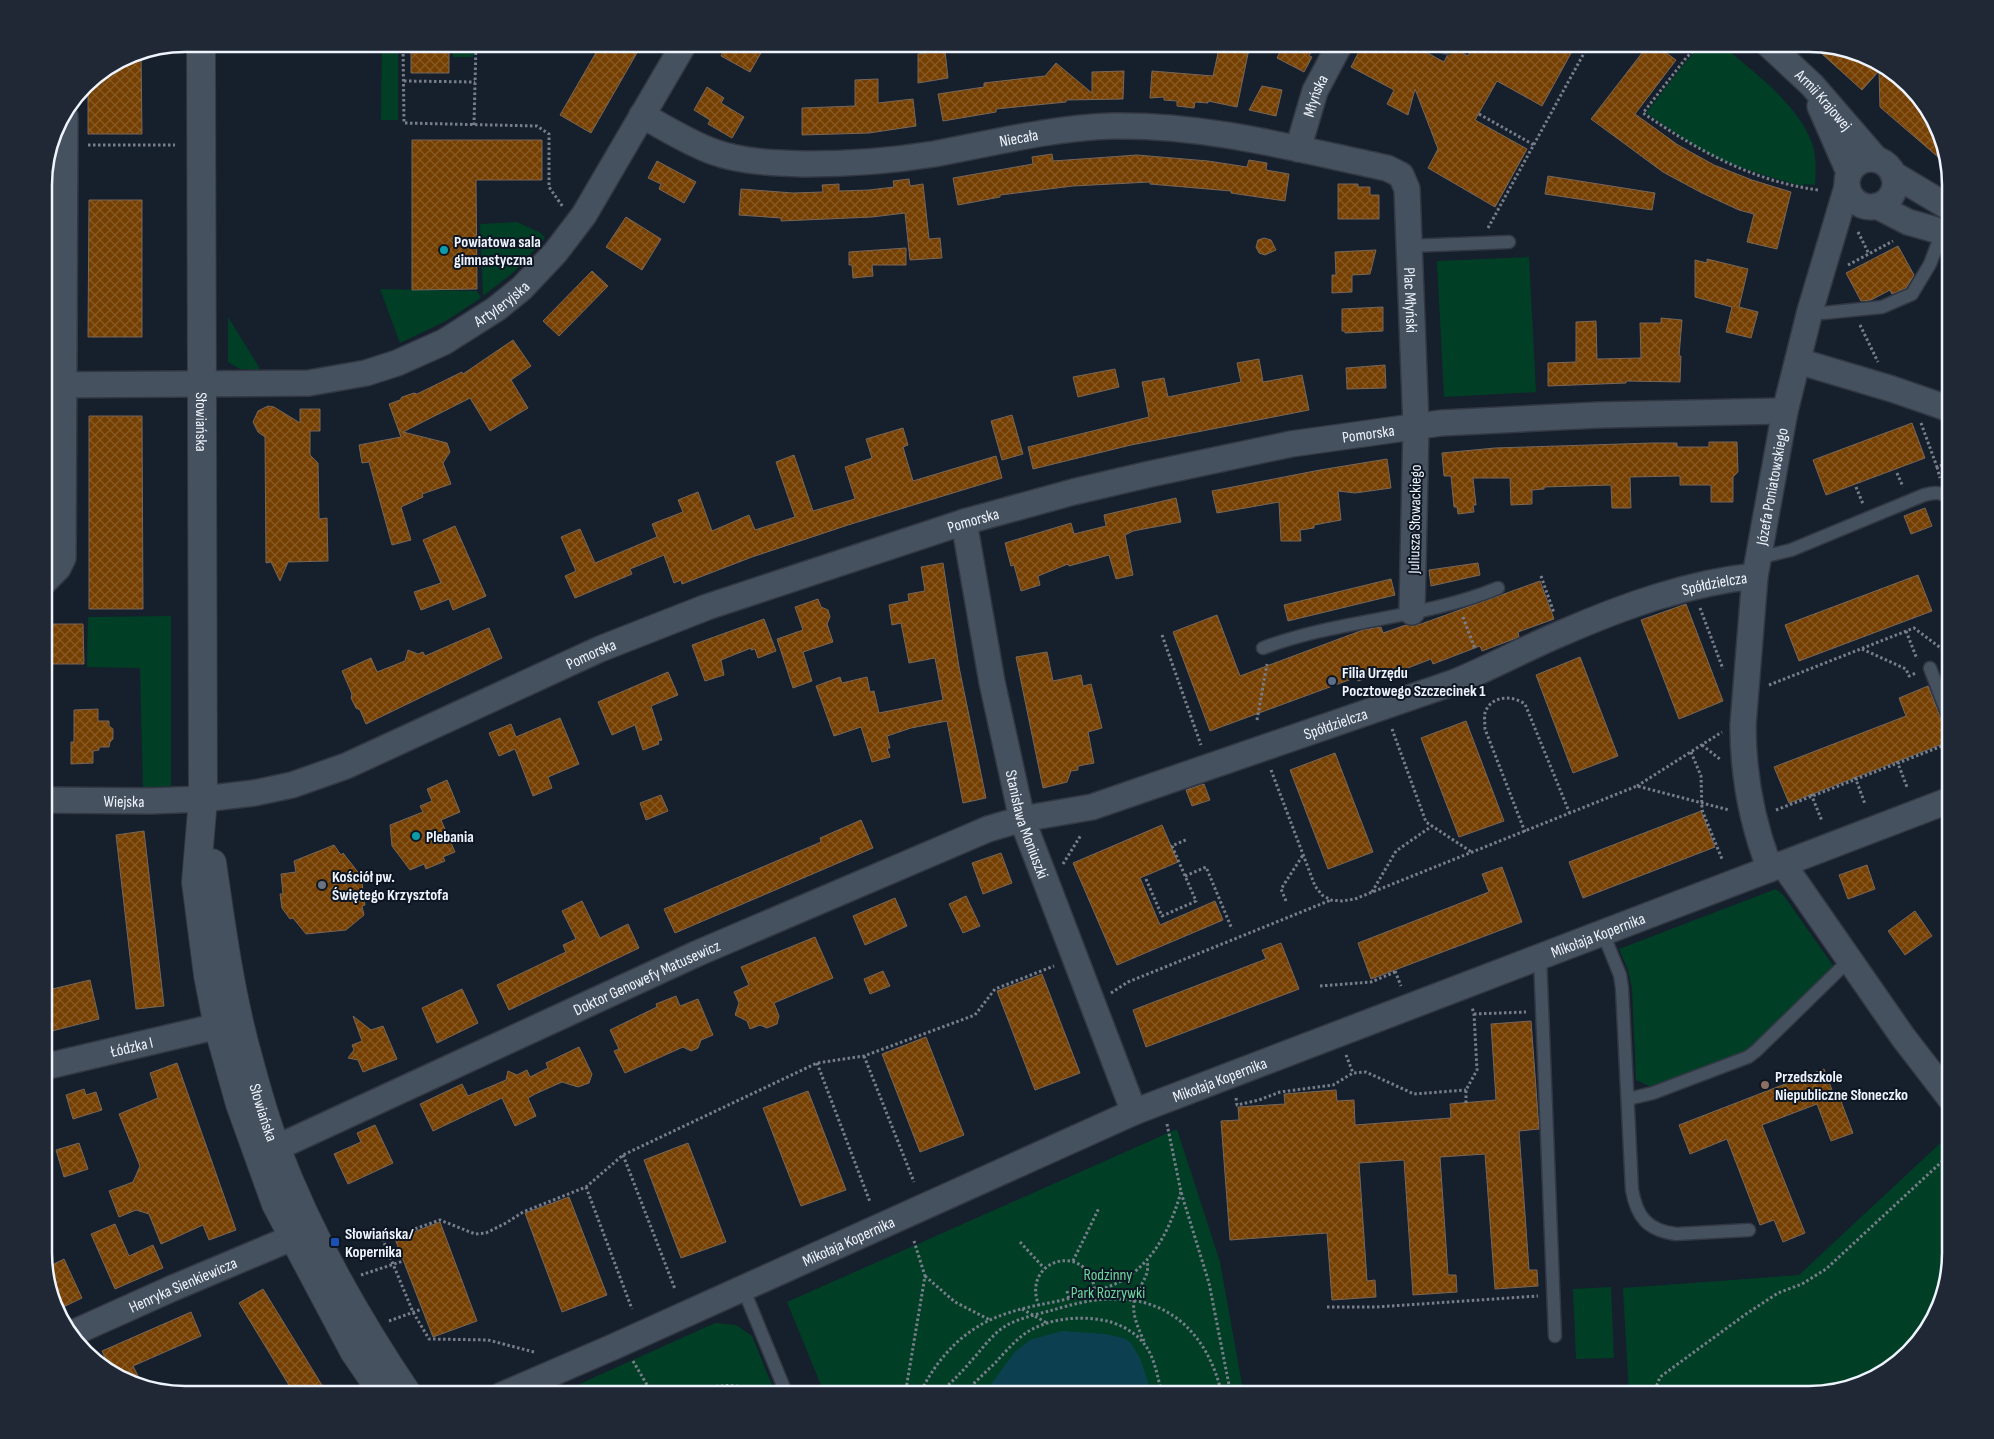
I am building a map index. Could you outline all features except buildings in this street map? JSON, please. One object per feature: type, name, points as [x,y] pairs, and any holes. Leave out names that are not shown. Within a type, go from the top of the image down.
[{"type":"street","name":"Słowiańska","points":[[201,53],[203,799],[196,882],[208,974],[218,1026],[240,1104],[276,1204],[354,1351],[378,1386]]},
{"type":"street","name":"Artyleryjska","points":[[54,385],[293,384],[340,379],[397,363],[437,346],[468,328],[522,288],[555,253],[584,215],[679,53]]},
{"type":"street","name":"Młyńska","points":[[1298,149],[1315,91],[1335,53]]},
{"type":"street","name":"Armii Krajowej","points":[[1784,53],[1885,167],[1942,203]]},
{"type":"street","points":[[1812,85],[1858,199],[1908,222],[1942,232]]},
{"type":"street","name":"Niecała","points":[[642,115],[697,145],[714,152],[739,158],[785,164],[883,161],[934,154],[1026,135],[1113,126],[1190,130],[1230,135],[1387,168],[1402,175]]},
{"type":"street","points":[[53,573],[63,558],[54,385],[66,232],[65,129]]},
{"type":"street","points":[[1858,199],[1860,161],[1885,167]]},
{"type":"street","name":"Józefa Poniatowskiego","points":[[1885,167],[1895,182],[1890,197],[1885,202],[1858,199],[1845,226],[1837,261],[1810,311],[1785,411],[1757,567],[1743,725],[1744,771],[1756,830],[1776,867],[1851,962],[1942,1087]]},
{"type":"street","name":"Plac Młyński","points":[[1402,175],[1407,189],[1416,426]]},
{"type":"street","points":[[1798,361],[1942,406]]},
{"type":"street","name":"Pomorska","points":[[203,799],[273,790],[329,773],[600,649],[707,607],[964,522],[1073,492],[1243,454],[1337,437],[1416,426],[1472,420],[1785,411]]},
{"type":"street","name":"Juliusza Słowackiego","points":[[1412,612],[1416,426]]},
{"type":"street","name":"Stanisława Moniuszki","points":[[964,522],[992,682],[1022,819],[1134,1112]]},
{"type":"street","name":"Spółdzielcza","points":[[1022,819],[1092,807],[1209,767],[1462,679],[1585,623],[1661,595],[1757,567]]},
{"type":"street","name":"Słowiańska","points":[[203,799],[229,969],[238,1015],[259,1099],[276,1148],[299,1203],[370,1339],[402,1386]]},
{"type":"street","name":"Wiejska","points":[[53,800],[150,801],[203,799]]},
{"type":"street","name":"Mikołaja Kopernika","points":[[522,1386],[1134,1112],[1942,803]]},
{"type":"street","name":"Doktor Genowefy Matusewicz","points":[[276,1148],[696,954],[988,829],[1022,819]]},
{"type":"street","name":"Łódzka I","points":[[53,1065],[218,1026]]},
{"type":"street","name":"Henryka Sienkiewicza","points":[[78,1332],[173,1288],[294,1237]]},
{"type":"lane","points":[[1810,311],[1823,313],[1882,307],[1912,294],[1942,241]]},
{"type":"lane","points":[[1409,246],[1509,242]]},
{"type":"lane","points":[[1757,567],[1790,550],[1924,496],[1935,492],[1942,494]]},
{"type":"lane","points":[[1264,648],[1310,632],[1458,602],[1498,588]]},
{"type":"lane","points":[[1926,669],[1942,704]]},
{"type":"lane","points":[[1603,933],[1621,981],[1632,1190],[1638,1212],[1645,1222],[1653,1228],[1676,1234],[1749,1230]]},
{"type":"lane","points":[[1540,957],[1555,1336]]},
{"type":"lane","points":[[1628,1099],[1653,1093],[1748,1057],[1840,970],[1851,962]]},
{"type":"lane","points":[[743,1288],[783,1386]]},
{"type":"path","points":[[403,53],[404,123],[537,126],[549,134],[548,187],[567,213]]},
{"type":"path","points":[[474,125],[476,53]]},
{"type":"path","points":[[1479,244],[1583,53]]},
{"type":"path","points":[[1691,53],[1644,113],[1720,161],[1770,180],[1818,190]]},
{"type":"path","points":[[404,81],[474,82]]},
{"type":"path","points":[[1479,114],[1534,145]]},
{"type":"path","points":[[85,145],[174,145]]},
{"type":"path","points":[[1858,199],[1869,254]]},
{"type":"path","points":[[1837,261],[1869,254],[1898,238]]},
{"type":"path","points":[[1852,310],[1892,389]]},
{"type":"path","points":[[1919,416],[1937,467],[1942,465]]},
{"type":"path","points":[[1541,576],[1558,622]]},
{"type":"path","points":[[1458,602],[1476,652]]},
{"type":"path","points":[[1698,604],[1726,675]]},
{"type":"path","points":[[1769,685],[1914,628],[1942,650]]},
{"type":"path","points":[[1862,648],[1906,669],[1909,676],[1926,669],[1906,631]]},
{"type":"path","points":[[1162,635],[1209,767]]},
{"type":"path","points":[[1256,720],[1268,659],[1264,648]]},
{"type":"path","points":[[1525,832],[1485,728],[1484,714],[1488,706],[1500,698],[1517,698],[1525,704],[1570,814]]},
{"type":"path","points":[[1392,730],[1426,822],[1473,853]]},
{"type":"path","points":[[1104,997],[1128,982],[1331,900],[1355,899],[1637,786],[1723,731]]},
{"type":"path","points":[[1702,745],[1723,762]]},
{"type":"path","points":[[1770,812],[1942,746]]},
{"type":"path","points":[[1263,748],[1315,886],[1331,900]]},
{"type":"path","points":[[1691,752],[1701,776],[1702,810],[1722,859]]},
{"type":"path","points":[[1897,763],[1907,788]]},
{"type":"path","points":[[1855,779],[1865,804]]},
{"type":"path","points":[[1637,786],[1735,812]]},
{"type":"path","points":[[1812,796],[1822,821]]},
{"type":"path","points":[[1372,892],[1396,851],[1432,826]]},
{"type":"path","points":[[1062,866],[1081,835]]},
{"type":"path","points":[[1146,879],[1162,916],[1196,901],[1172,846],[1188,839]]},
{"type":"path","points":[[1286,901],[1281,890],[1303,854]]},
{"type":"path","points":[[1185,876],[1206,867],[1232,929]]},
{"type":"path","points":[[534,1352],[488,1340],[429,1339],[413,1312],[383,1240],[440,1220],[476,1234],[486,1233],[523,1212],[586,1187],[623,1155],[817,1063],[864,1056],[976,1015],[995,989],[1055,966]]},
{"type":"path","points":[[1320,986],[1371,982],[1395,971],[1403,991]]},
{"type":"path","points":[[1466,1103],[1466,1090],[1477,1070],[1474,1014],[1470,1001]]},
{"type":"path","points":[[1474,1014],[1542,1012]]},
{"type":"path","points":[[1344,1050],[1353,1073]]},
{"type":"path","points":[[864,1056],[914,1182]]},
{"type":"path","points":[[817,1063],[870,1202]]},
{"type":"path","points":[[1235,1092],[1237,1105],[1259,1100],[1280,1092],[1333,1086],[1353,1073],[1366,1072],[1414,1094],[1466,1090]]},
{"type":"path","points":[[1166,1119],[1181,1192],[1209,1283],[1229,1386]]},
{"type":"path","points":[[623,1155],[675,1289]]},
{"type":"path","points":[[1656,1386],[1660,1377],[1746,1314],[1778,1293],[1802,1284],[1826,1269],[1942,1161]]},
{"type":"path","points":[[586,1187],[632,1309]]},
{"type":"path","points":[[924,1386],[929,1376],[964,1334],[990,1320],[1069,1299],[1127,1278],[1159,1246],[1168,1229],[1181,1192]]},
{"type":"path","points":[[1073,1261],[1099,1208]]},
{"type":"path","points":[[907,1386],[925,1276],[914,1241]]},
{"type":"path","points":[[1020,1242],[1044,1268]]},
{"type":"path","points":[[1039,1306],[1035,1296],[1035,1286],[1038,1277],[1044,1268],[1063,1260],[1073,1261],[1082,1265],[1094,1281],[1095,1291]]},
{"type":"path","points":[[1146,1260],[1148,1273],[1134,1300],[1134,1314],[1159,1386]]},
{"type":"path","points":[[356,1277],[403,1261]]},
{"type":"path","points":[[925,1276],[955,1302],[990,1320]]},
{"type":"path","points":[[1066,1291],[1069,1299]]},
{"type":"path","points":[[1328,1307],[1376,1307],[1553,1295]]},
{"type":"path","points":[[947,1386],[994,1334],[1008,1325],[1070,1305],[1116,1299],[1134,1300],[1153,1305],[1186,1326],[1200,1341],[1211,1360],[1220,1386]]},
{"type":"path","points":[[383,1323],[422,1309]]},
{"type":"path","points":[[1022,1310],[1047,1323]]},
{"type":"path","points":[[973,1386],[1023,1335],[1047,1323],[1066,1319],[1094,1318],[1116,1323],[1132,1332],[1146,1346]]},
{"type":"path","points":[[631,1356],[646,1386]]},
{"type":"path","points":[[720,1386],[738,1386]]},
{"type":"green space","points":[[382,53],[398,53],[398,120],[381,120]]},
{"type":"green space","points":[[453,53],[473,53],[473,57],[453,57]]},
{"type":"green space","points":[[1694,53],[1732,53],[1775,91],[1799,119],[1808,134],[1814,150],[1815,185],[1804,184],[1803,186],[1722,160],[1692,144],[1646,113]]},
{"type":"green space","points":[[517,222],[541,233],[545,238],[515,271],[483,296],[480,224]]},
{"type":"green space","points":[[1529,257],[1536,392],[1444,397],[1437,261]]},
{"type":"green space","points":[[380,289],[477,291],[481,298],[444,322],[400,343]]},
{"type":"green space","points":[[228,317],[259,367],[259,370],[240,369],[228,362]]},
{"type":"green space","points":[[171,616],[171,786],[143,788],[140,668],[87,667],[88,617]]},
{"type":"green space","points":[[1776,889],[1784,896],[1834,967],[1749,1051],[1654,1088],[1636,1080],[1632,988],[1628,970],[1619,949]]},
{"type":"green space","name":"Rodzinny Park Rozrywki","points":[[1177,1129],[1220,1262],[1242,1386],[821,1386],[787,1302]]},
{"type":"green space","points":[[1942,1141],[1942,1253],[1939,1279],[1924,1320],[1914,1334],[1889,1359],[1867,1373],[1843,1382],[1826,1385],[1628,1386],[1623,1288],[1799,1275]]},
{"type":"green space","points":[[1611,1287],[1614,1358],[1576,1359],[1573,1289]]},
{"type":"green space","points":[[715,1323],[736,1325],[752,1336],[772,1386],[575,1386]]},
{"type":"water","points":[[1062,1331],[1105,1334],[1123,1338],[1130,1342],[1140,1358],[1149,1386],[990,1386],[1015,1352],[1030,1340]]},
{"type":"place","name":"Powiatowa sala gimnastyczna","points":[[444,250]]},
{"type":"place","name":"Filia Urzędu Pocztowego Szczecinek 1","points":[[1332,681]]},
{"type":"place","name":"Plebania","points":[[416,836]]},
{"type":"place","name":"Kościół pw. Świętego Krzysztofa","points":[[322,885]]},
{"type":"place","name":"Przedszkole Niepubliczne Słoneczko","points":[[1765,1085]]},
{"type":"place","name":"Słowiańska/ Kopernika","points":[[335,1242]]}]
